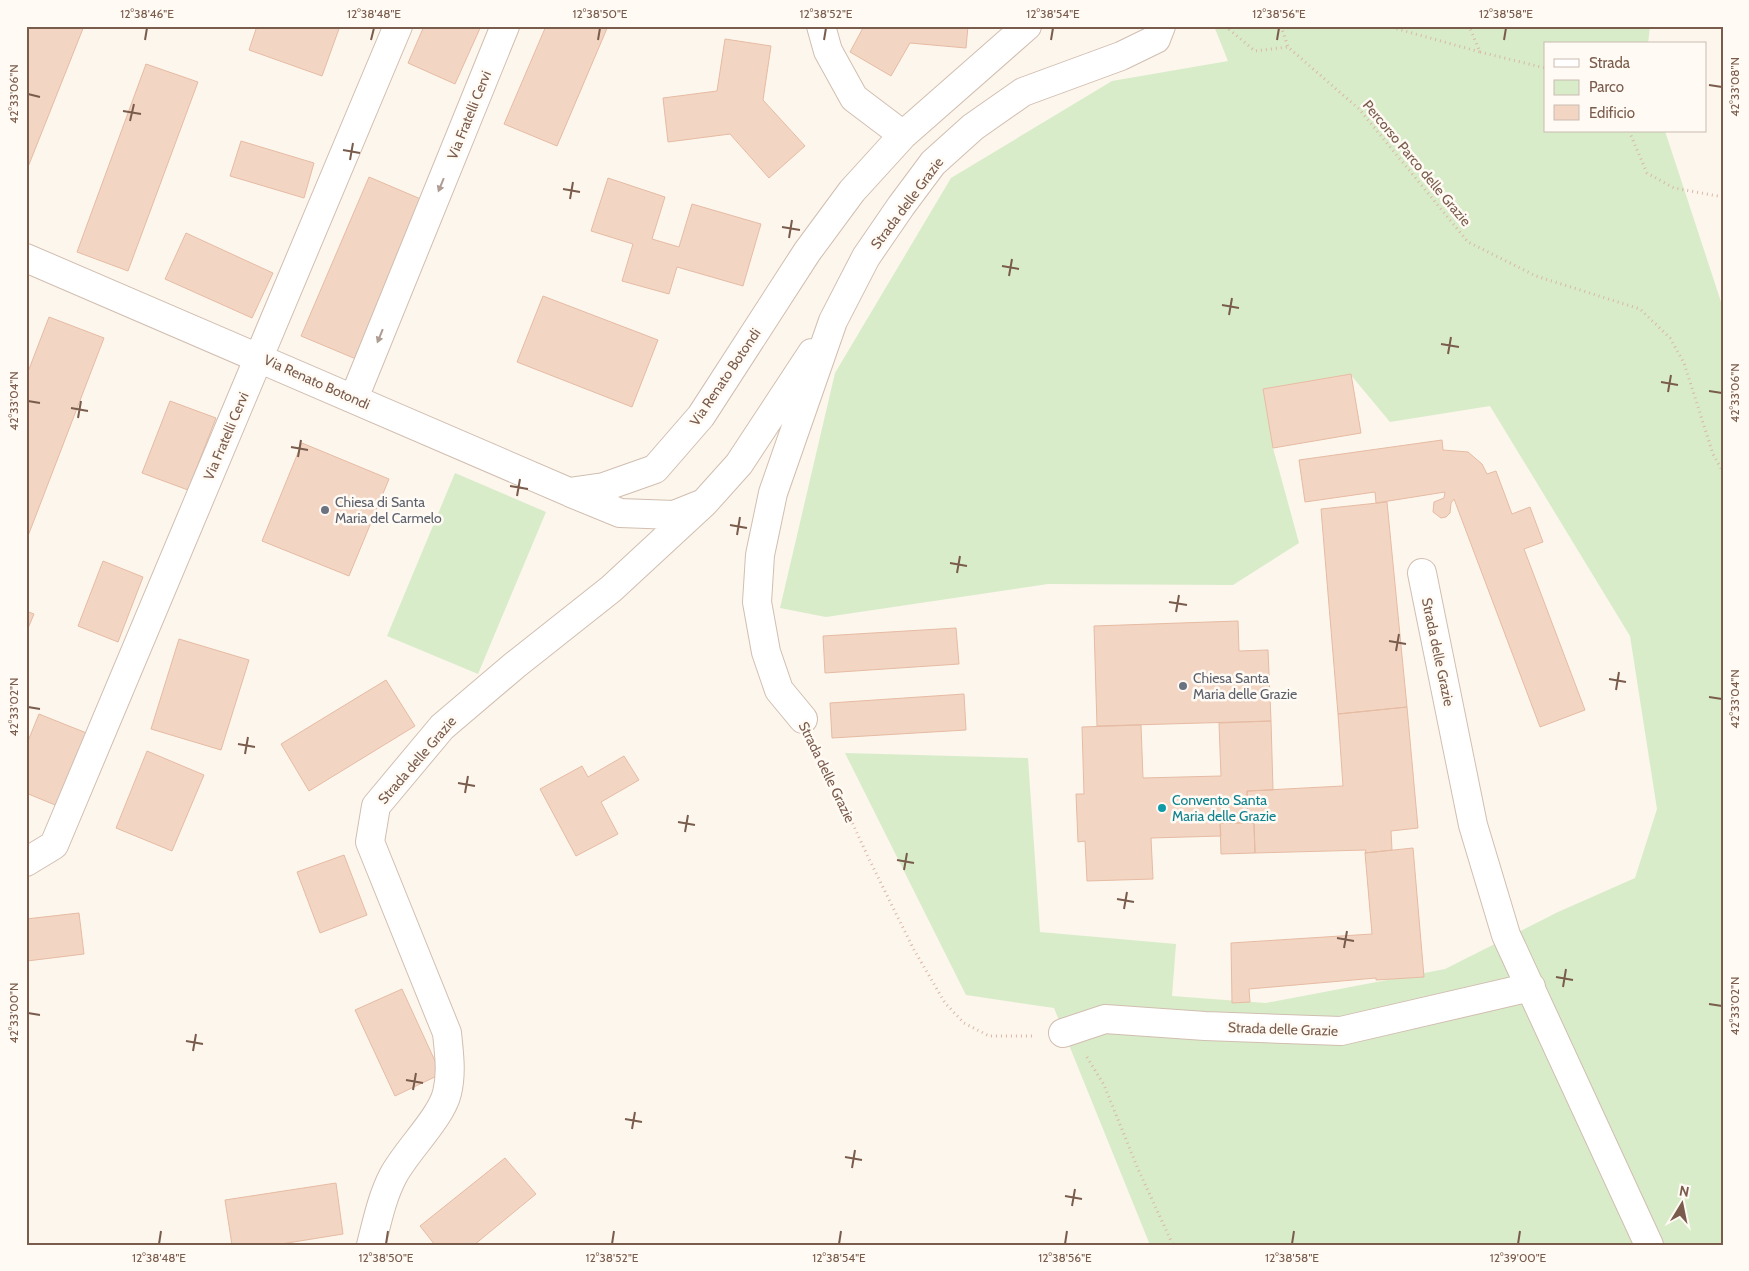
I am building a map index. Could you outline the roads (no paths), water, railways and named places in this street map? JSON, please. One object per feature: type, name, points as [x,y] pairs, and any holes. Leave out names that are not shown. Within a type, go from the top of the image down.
[{"type":"street","name":"Via Fratelli Cervi","points":[[26,862],[54,845],[398,26]]},
{"type":"street","name":"Via Fratelli Cervi","points":[[354,398],[505,26]]},
{"type":"street","points":[[821,26],[828,51],[854,98],[903,136]]},
{"type":"street","name":"Via Renato Botondi","points":[[26,258],[569,492],[604,488],[655,469],[701,416],[807,252],[852,190],[903,136],[1026,26]]},
{"type":"street","name":"Strada delle Grazie","points":[[371,1245],[380,1208],[392,1176],[434,1118],[447,1094],[450,1063],[447,1033],[370,842],[376,806],[442,727],[515,665],[612,589],[704,504],[739,464],[833,321],[866,257],[933,163],[972,127],[1023,92],[1121,56],[1156,39],[1161,26]]},
{"type":"street","name":"Strada delle Grazie","points":[[803,719],[779,690],[766,652],[757,602],[760,555],[773,493],[833,321]]},
{"type":"street","name":"Strada delle Grazie","points":[[569,492],[620,513],[674,515],[704,504]]},
{"type":"street","name":"Strada delle Grazie","points":[[1422,573],[1473,825],[1506,935],[1649,1245]]},
{"type":"street","name":"Strada delle Grazie","points":[[1063,1033],[1105,1019],[1341,1032],[1531,987]]},
{"type":"place","name":"Chiesa di Santa Maria del Carmelo","points":[[325,510]]},
{"type":"place","name":"Chiesa Santa Maria delle Grazie","points":[[1183,686]]},
{"type":"place","name":"Convento Santa Maria delle Grazie","points":[[1162,808]]}]
